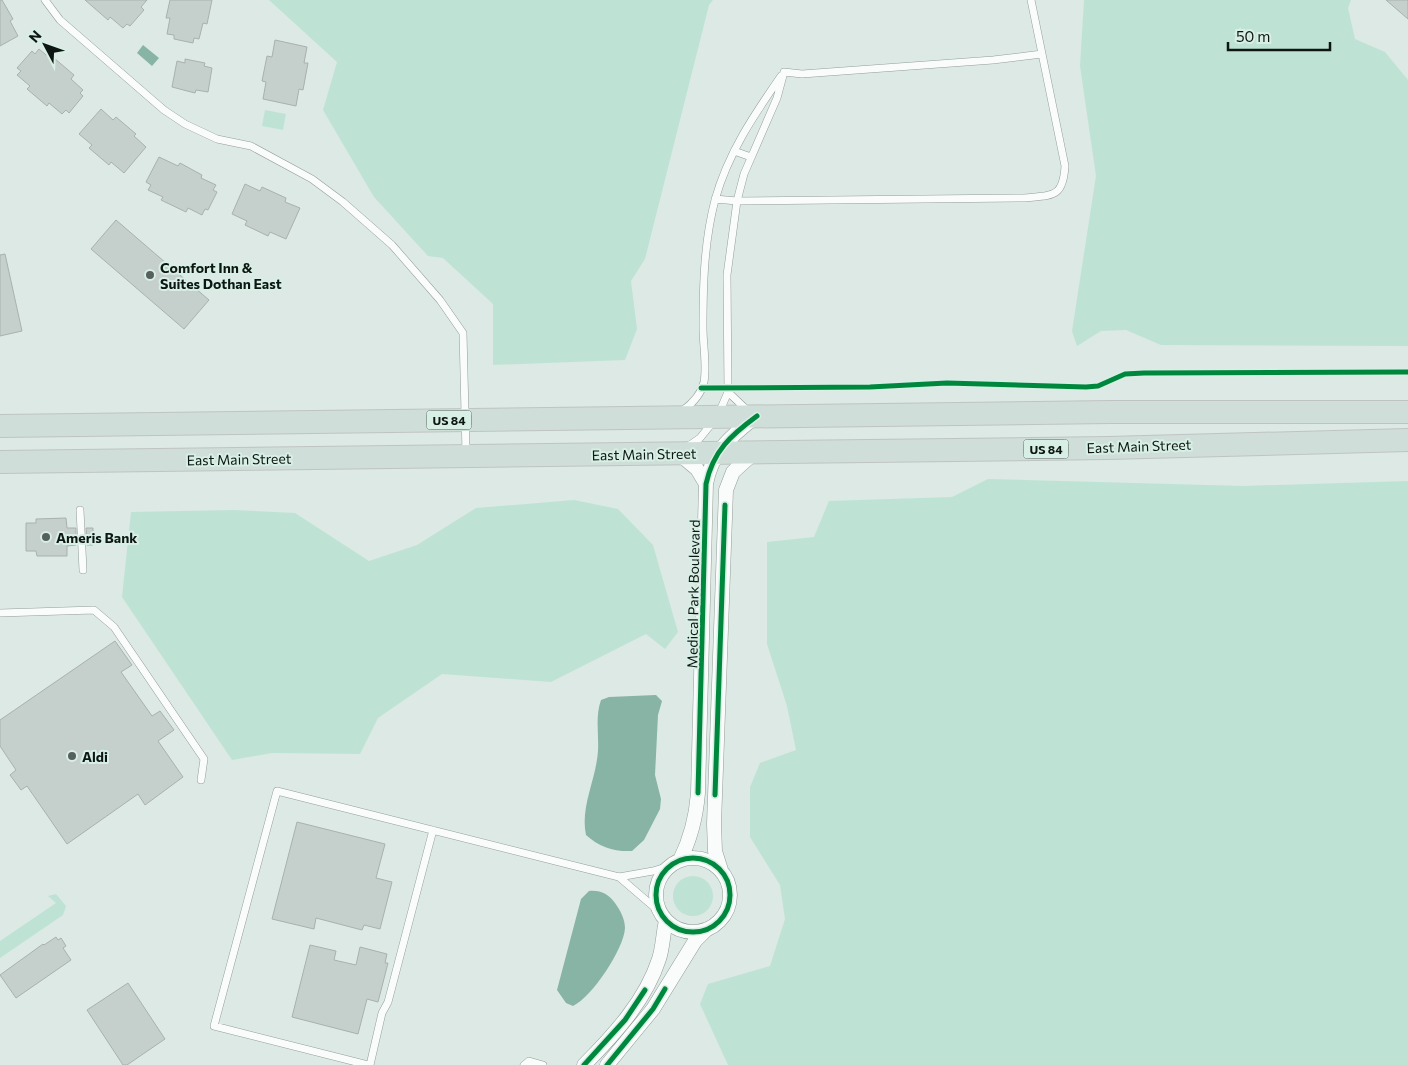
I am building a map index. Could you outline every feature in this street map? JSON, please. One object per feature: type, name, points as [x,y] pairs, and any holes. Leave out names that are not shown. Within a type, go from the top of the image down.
[{"type":"highway","name":"US 84","points":[[0,426],[1111,412],[1408,412]]},
{"type":"highway","name":"East Main Street","points":[[0,462],[1108,448],[1408,440]]},
{"type":"street","name":"Medical Park Boulevard","points":[[676,862],[689,842],[696,819],[702,671],[706,484],[717,453],[735,432],[757,416]]},
{"type":"street","name":"Medical Park Boulevard","points":[[721,870],[715,851],[714,824],[726,490],[733,472],[755,452]]},
{"type":"street","points":[[678,453],[697,469],[706,484]]},
{"type":"street","points":[[607,1065],[653,1009],[695,941],[722,919],[730,903],[730,885],[721,870],[714,864],[698,858],[676,862],[660,878],[657,887],[658,905],[664,917],[673,926],[690,932],[708,929]]},
{"type":"street","points":[[584,1065],[625,1020],[645,990],[660,958],[664,917]]},
{"type":"lane","points":[[45,0],[60,20],[164,110],[185,124],[217,139],[251,146],[312,179],[343,202],[392,245],[440,300],[463,333],[466,456]]},
{"type":"lane","points":[[715,199],[737,201],[1024,198],[1049,196],[1059,192],[1064,184],[1065,166],[1031,0]]},
{"type":"lane","points":[[784,72],[812,73],[993,60],[1042,54]]},
{"type":"lane","points":[[672,417],[690,406],[698,397],[704,381],[703,277],[708,234],[715,199],[747,124],[784,72]]},
{"type":"lane","points":[[678,453],[700,438],[717,416],[728,392],[727,275],[737,201],[751,157],[777,98],[784,72]]},
{"type":"lane","points":[[734,151],[751,157]]},
{"type":"lane","points":[[728,392],[745,410],[757,416]]},
{"type":"lane","points":[[80,510],[82,570]]},
{"type":"lane","points":[[0,613],[94,610],[102,616],[114,627],[204,759],[201,780]]},
{"type":"lane","points":[[702,671],[719,671]]},
{"type":"lane","points":[[432,830],[388,1002],[382,1013],[369,1065],[214,1026],[277,791],[619,876],[653,871],[676,862]]},
{"type":"lane","points":[[619,876],[664,917]]},
{"type":"lane","points":[[524,1065],[529,1061],[543,1065]]},
{"type":"shaded area","points":[[269,0],[713,0],[709,5],[645,259],[631,281],[637,329],[625,360],[493,365],[493,304],[443,258],[428,256],[374,197],[323,110],[337,62]]},
{"type":"shaded area","points":[[1084,0],[1351,0],[1348,8],[1355,39],[1385,52],[1408,80],[1408,346],[1161,345],[1126,330],[1101,331],[1077,346],[1072,331],[1096,176],[1080,66]]},
{"type":"shaded area","points":[[143,45],[159,58],[152,66],[137,53]]},
{"type":"shaded area","points":[[265,110],[286,114],[283,130],[262,126]]},
{"type":"shaded area","points":[[988,479],[1243,486],[1408,481],[1408,1065],[728,1065],[700,1004],[708,984],[770,966],[785,919],[780,885],[750,837],[750,787],[760,763],[796,750],[787,706],[767,644],[767,542],[814,537],[829,501],[952,497]]},
{"type":"shaded area","points":[[574,500],[618,509],[653,545],[678,632],[665,649],[646,634],[551,682],[442,674],[378,718],[360,754],[272,753],[232,760],[122,597],[131,512],[233,510],[295,513],[369,561],[417,545],[476,508]]},
{"type":"shaded area","points":[[656,695],[662,701],[658,715],[655,775],[661,799],[660,809],[644,840],[632,851],[619,851],[608,848],[596,843],[586,835],[585,825],[585,814],[597,762],[599,706],[601,700],[609,697]]},
{"type":"shaded area","points":[[697,876],[704,879],[710,885],[713,896],[712,904],[704,913],[697,916],[689,916],[682,913],[674,904],[673,892],[676,885],[685,877]]},
{"type":"shaded area","points":[[589,891],[601,892],[612,900],[622,915],[625,928],[619,948],[606,972],[589,993],[573,1006],[566,1003],[557,990],[581,899]]},
{"type":"shaded area","points":[[56,894],[66,906],[63,915],[0,958],[0,941],[56,903],[48,896]]},
{"type":"building","points":[[0,0],[2,0],[13,19],[10,21],[18,36],[0,46]]},
{"type":"building","points":[[85,0],[147,0],[141,7],[144,10],[130,26],[127,24],[123,28],[110,17],[108,20]]},
{"type":"building","points":[[170,0],[212,0],[207,24],[203,23],[199,39],[194,38],[193,43],[174,39],[174,35],[167,34],[170,18],[166,18]]},
{"type":"building","points":[[1386,0],[1408,0],[1408,19]]},
{"type":"building","points":[[275,40],[307,47],[304,63],[308,63],[303,90],[299,89],[296,106],[263,99],[266,82],[262,81],[267,56],[272,57]]},
{"type":"building","points":[[39,49],[52,60],[54,58],[74,75],[71,79],[83,90],[80,93],[83,96],[69,113],[66,110],[62,114],[49,103],[47,106],[27,89],[30,86],[17,75],[21,71],[17,68],[32,51],[35,54]]},
{"type":"building","points":[[185,59],[205,63],[204,66],[212,68],[208,92],[196,90],[195,93],[172,87],[177,61],[185,63]]},
{"type":"building","points":[[101,109],[113,120],[116,117],[136,134],[134,136],[146,147],[124,173],[111,162],[109,165],[89,148],[92,145],[79,134]]},
{"type":"building","points":[[159,157],[178,166],[180,163],[202,175],[201,178],[216,185],[213,190],[217,192],[208,210],[205,209],[202,215],[188,208],[186,212],[161,200],[163,197],[148,190],[151,185],[146,182]]},
{"type":"building","points":[[245,184],[260,191],[262,187],[286,198],[285,202],[300,208],[286,239],[270,232],[268,236],[245,225],[247,221],[232,214]]},
{"type":"building","name":"Comfort Inn & Suites Dothan East","points":[[116,220],[209,300],[184,329],[91,249]]},
{"type":"building","points":[[5,254],[22,331],[0,336],[0,255]]},
{"type":"building","name":"Ameris Bank","points":[[66,518],[67,528],[76,528],[76,545],[67,546],[67,556],[37,556],[36,551],[26,551],[26,523],[36,523],[36,519]]},
{"type":"building","points":[[86,528],[93,528],[93,545],[87,545]]},
{"type":"building","points":[[115,641],[132,665],[121,672],[152,716],[160,711],[174,730],[158,741],[183,777],[145,805],[138,794],[67,844],[27,786],[21,790],[10,775],[16,770],[0,746],[0,720]]},
{"type":"building","points":[[297,822],[385,844],[376,878],[392,882],[380,929],[364,925],[362,930],[316,918],[314,929],[272,919]]},
{"type":"building","points":[[56,937],[58,940],[61,938],[66,946],[63,948],[71,960],[16,998],[0,975],[43,944]]},
{"type":"building","points":[[310,945],[336,951],[334,960],[356,965],[360,947],[387,954],[385,963],[388,963],[378,1002],[367,999],[358,1034],[292,1017]]},
{"type":"building","points":[[128,983],[165,1039],[127,1065],[123,1065],[87,1010]]},
{"type":"cycle path","points":[[701,388],[870,387],[947,383],[1086,387],[1098,386],[1125,374],[1144,373],[1408,372]]},
{"type":"cycle path","points":[[698,793],[706,484],[709,472],[718,453],[731,437],[757,416]]},
{"type":"cycle path","points":[[715,795],[725,505]]},
{"type":"cycle path","points":[[693,858],[714,864],[724,874],[730,895],[724,916],[714,926],[693,932],[672,926],[662,916],[656,895],[662,874],[672,864],[693,858]]},
{"type":"cycle path","points":[[607,1065],[653,1009],[665,989]]},
{"type":"cycle path","points":[[584,1065],[625,1020],[645,990]]},
{"type":"place","name":"Comfort Inn & Suites Dothan East","points":[[150,275]]},
{"type":"place","name":"Ameris Bank","points":[[46,537]]},
{"type":"place","name":"Aldi","points":[[72,756]]}]
